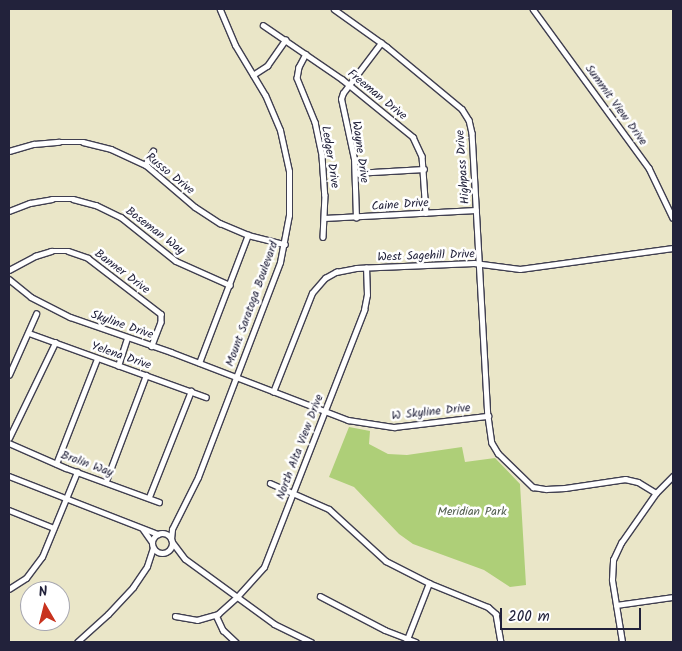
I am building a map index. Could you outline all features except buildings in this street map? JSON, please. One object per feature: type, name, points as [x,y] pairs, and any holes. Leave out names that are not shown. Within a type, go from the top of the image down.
[{"type":"street","name":"Mount Saratoga Boulevard","points":[[172,540],[176,519],[194,487],[285,244],[290,192],[286,150],[273,111],[235,45],[220,9]]},
{"type":"street","name":"Highpass Drive","points":[[334,9],[381,43],[467,116],[472,128],[488,416],[492,443],[498,453],[533,487],[546,489],[630,480],[643,484],[656,492]]},
{"type":"street","name":"Summit View Drive","points":[[533,9],[649,168],[673,218]]},
{"type":"street","name":"Freeman Drive","points":[[263,25],[350,84],[413,137],[422,152],[426,213]]},
{"type":"street","points":[[253,75],[267,66],[285,40]]},
{"type":"street","name":"Wayne Drive","points":[[356,218],[355,173],[350,137],[341,102],[343,93],[381,43]]},
{"type":"street","name":"Ledger Drive","points":[[306,54],[299,67],[297,78],[312,113],[321,147],[325,185],[322,237]]},
{"type":"street","name":"Russo Drive","points":[[9,151],[43,143],[75,142],[112,149],[145,165],[203,213],[248,235],[285,244]]},
{"type":"street","points":[[145,165],[153,151]]},
{"type":"street","points":[[355,173],[424,169]]},
{"type":"street","name":"Boseman Way","points":[[9,211],[30,203],[52,199],[73,199],[96,205],[129,222],[154,245],[176,261],[230,284]]},
{"type":"street","name":"Caine Drive","points":[[324,218],[356,218],[476,210]]},
{"type":"street","points":[[199,363],[248,235]]},
{"type":"street","name":"West Sagehill Drive","points":[[273,392],[316,287],[325,278],[336,272],[366,268],[480,263],[520,269],[673,248]]},
{"type":"street","name":"Banner Drive","points":[[9,270],[35,256],[51,251],[68,252],[88,258],[160,314],[161,322],[152,346]]},
{"type":"street","name":"North Alta View Drive","points":[[216,615],[237,597],[264,567],[364,310],[367,295],[366,268]]},
{"type":"street","name":"Skyline Drive","points":[[9,279],[31,298],[53,310],[236,377]]},
{"type":"street","points":[[9,375],[36,314]]},
{"type":"street","name":"Yelena Drive","points":[[29,333],[206,397]]},
{"type":"street","points":[[118,366],[127,338]]},
{"type":"street","points":[[9,438],[55,343]]},
{"type":"street","points":[[56,464],[97,359]]},
{"type":"street","points":[[106,481],[146,375]]},
{"type":"street","name":"W Skyline Drive","points":[[236,377],[348,420],[394,427],[488,416]]},
{"type":"street","points":[[149,497],[191,391]]},
{"type":"street","name":"Brolin Way","points":[[9,443],[56,464],[160,502]]},
{"type":"street","points":[[9,589],[35,568],[42,557],[77,472]]},
{"type":"street","points":[[9,476],[66,500],[118,516],[140,527],[166,534],[185,559],[282,629],[311,642]]},
{"type":"street","points":[[622,642],[612,572],[613,560],[621,544],[656,492],[673,476]]},
{"type":"street","points":[[270,483],[329,510],[386,561],[429,583],[488,607],[496,614],[501,642]]},
{"type":"street","points":[[9,510],[54,528]]},
{"type":"street","name":"Mount Saratoga Boulevard","points":[[160,533],[176,519]]},
{"type":"street","points":[[140,527],[152,545],[164,553],[185,559]]},
{"type":"street","points":[[147,566],[152,545],[160,533]]},
{"type":"street","points":[[77,642],[116,606],[147,566],[170,549],[172,540]]},
{"type":"street","points":[[406,640],[429,583]]},
{"type":"street","points":[[320,596],[406,640],[416,642]]},
{"type":"street","points":[[616,605],[673,596]]},
{"type":"street","points":[[175,616],[197,620],[216,615],[223,630],[236,642]]},
{"type":"green space","name":"Meridian Park","points":[[349,427],[370,431],[369,444],[388,454],[407,455],[462,447],[465,462],[495,458],[520,484],[526,585],[510,587],[484,570],[413,544],[399,534],[354,487],[329,477]]}]
